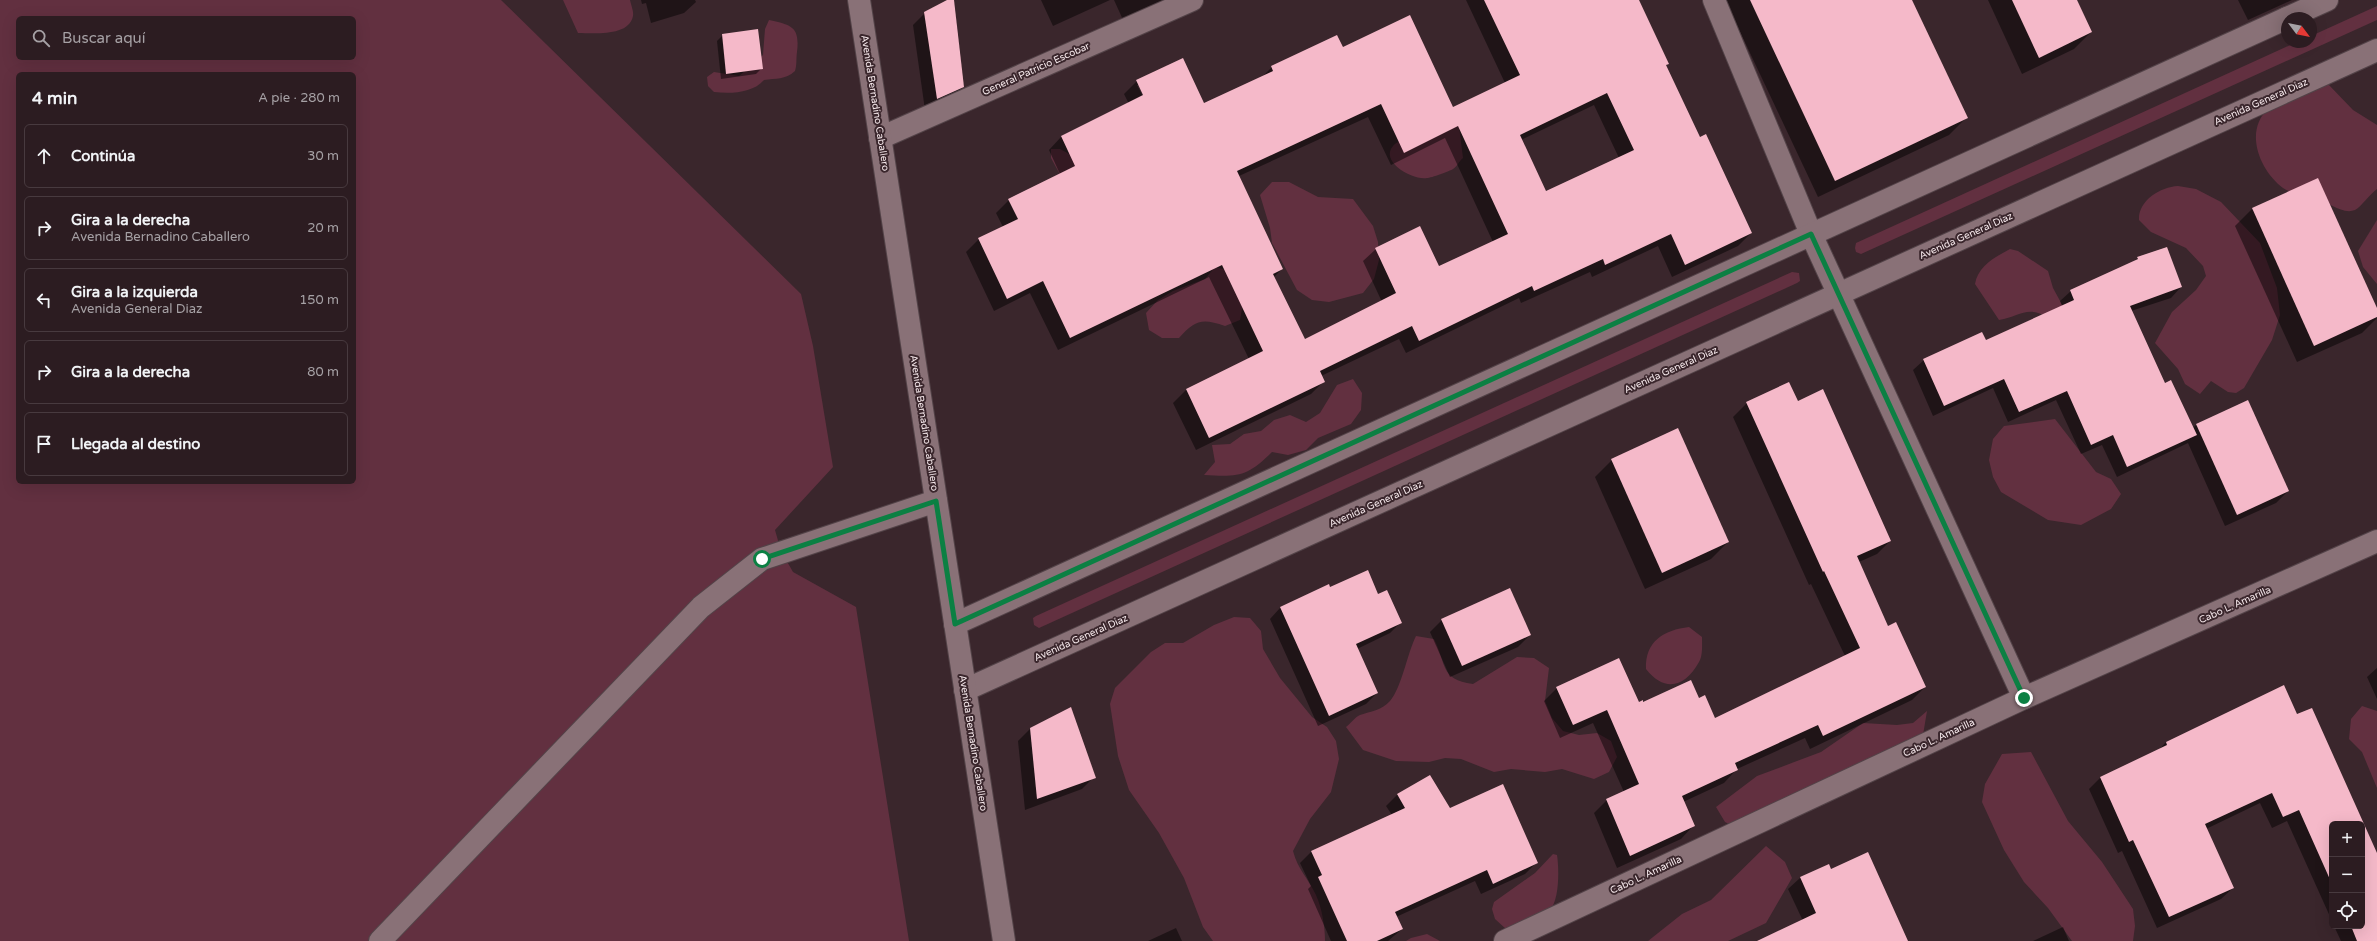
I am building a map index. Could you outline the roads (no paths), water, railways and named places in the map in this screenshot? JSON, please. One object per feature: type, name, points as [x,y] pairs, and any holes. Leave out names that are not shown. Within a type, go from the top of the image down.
[{"type":"street","name":"Avenida Bernadino Caballero","points":[[859,0],[1004,941]]},
{"type":"street","name":"General Patricio Escobar","points":[[880,138],[1192,0]]},
{"type":"street","points":[[1714,0],[1811,234],[2024,698]]},
{"type":"street","points":[[2300,12],[2327,0]]},
{"type":"street","points":[[955,624],[2281,21]]},
{"type":"street","name":"Avenida General Diaz","points":[[965,690],[2377,50]]},
{"type":"street","points":[[380,941],[701,607],[762,559],[936,501]]},
{"type":"street","name":"Cabo L. Amarilla","points":[[1505,941],[2024,698],[2377,542]]}]
